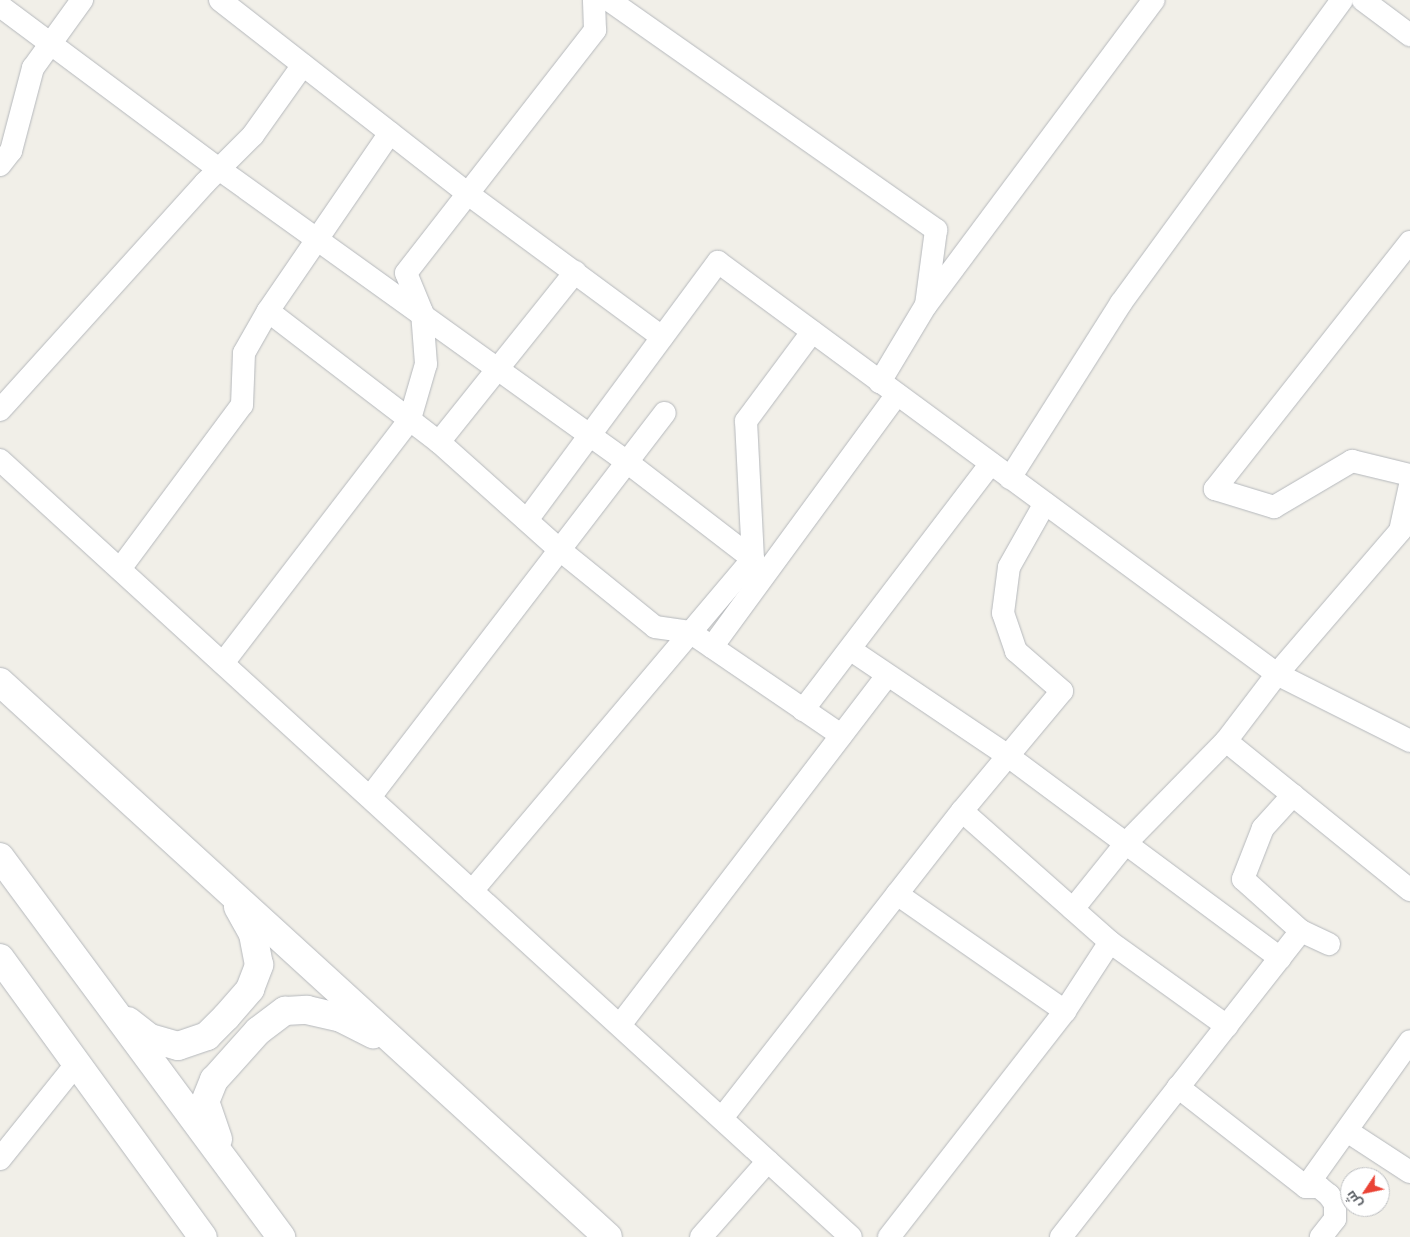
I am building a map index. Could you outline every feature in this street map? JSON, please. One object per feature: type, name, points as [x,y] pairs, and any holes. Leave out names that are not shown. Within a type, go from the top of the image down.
[{"type":"main road","points":[[0,682],[608,1237]]},
{"type":"main road","points":[[0,857],[281,1237]]},
{"type":"main road","points":[[112,1008],[150,1038],[178,1046],[207,1036],[226,1017],[250,989],[258,965],[253,934],[228,890]]},
{"type":"main road","points":[[0,958],[203,1237]]},
{"type":"main road","points":[[226,1162],[205,1102],[214,1080],[251,1038],[285,1011],[307,1010],[341,1018],[398,1046]]},
{"type":"street","points":[[0,165],[11,151],[33,68],[82,0]]},
{"type":"street","points":[[220,0],[468,194],[662,337]]},
{"type":"street","points":[[223,663],[410,420],[426,364],[422,312],[406,273],[595,30],[594,0]]},
{"type":"street","points":[[609,0],[936,230],[926,305]]},
{"type":"street","points":[[712,647],[889,388],[926,305],[1154,0]]},
{"type":"street","points":[[1010,478],[1120,303],[1342,0]]},
{"type":"street","points":[[1363,0],[1410,35]]},
{"type":"street","points":[[0,6],[219,169],[422,312],[627,462],[753,558]]},
{"type":"street","points":[[0,410],[219,169],[253,135],[303,65]]},
{"type":"street","points":[[120,569],[242,405],[244,353],[268,311],[390,133]]},
{"type":"street","points":[[1410,242],[1214,489],[1274,506],[1352,461],[1410,475]]},
{"type":"street","points":[[527,520],[718,262],[1277,674],[1410,741]]},
{"type":"street","points":[[440,442],[496,367],[575,272]]},
{"type":"street","points":[[268,311],[440,442],[560,550],[656,627],[690,632],[841,735]]},
{"type":"street","points":[[472,891],[753,558],[746,421],[812,332]]},
{"type":"street","points":[[370,797],[665,413]]},
{"type":"street","points":[[0,460],[851,1237]]},
{"type":"street","points":[[803,710],[851,650],[991,464]]},
{"type":"street","points":[[1073,909],[1126,843],[1226,741],[1277,674],[1400,531],[1410,485]]},
{"type":"street","points":[[722,1118],[962,811],[1062,691],[1016,651],[1003,612],[1009,566],[1045,503]]},
{"type":"street","points":[[851,650],[1008,756],[1280,958]]},
{"type":"street","points":[[620,1025],[887,676]]},
{"type":"street","points":[[1226,741],[1410,890]]},
{"type":"street","points":[[1293,795],[1263,828],[1242,878],[1301,931],[1329,944]]},
{"type":"street","points":[[962,811],[1110,942],[1226,1026]]},
{"type":"street","points":[[897,894],[1065,1011]]},
{"type":"street","points":[[1061,1237],[1301,931]]},
{"type":"street","points":[[889,1237],[1065,1011],[1110,942]]},
{"type":"street","points":[[1306,1187],[1410,1042]]},
{"type":"street","points":[[0,1159],[77,1063]]},
{"type":"street","points":[[1178,1088],[1306,1187],[1319,1187],[1335,1204],[1335,1219],[1321,1237]]},
{"type":"street","points":[[1347,1131],[1410,1172]]},
{"type":"street","points":[[701,1237],[768,1161]]}]
